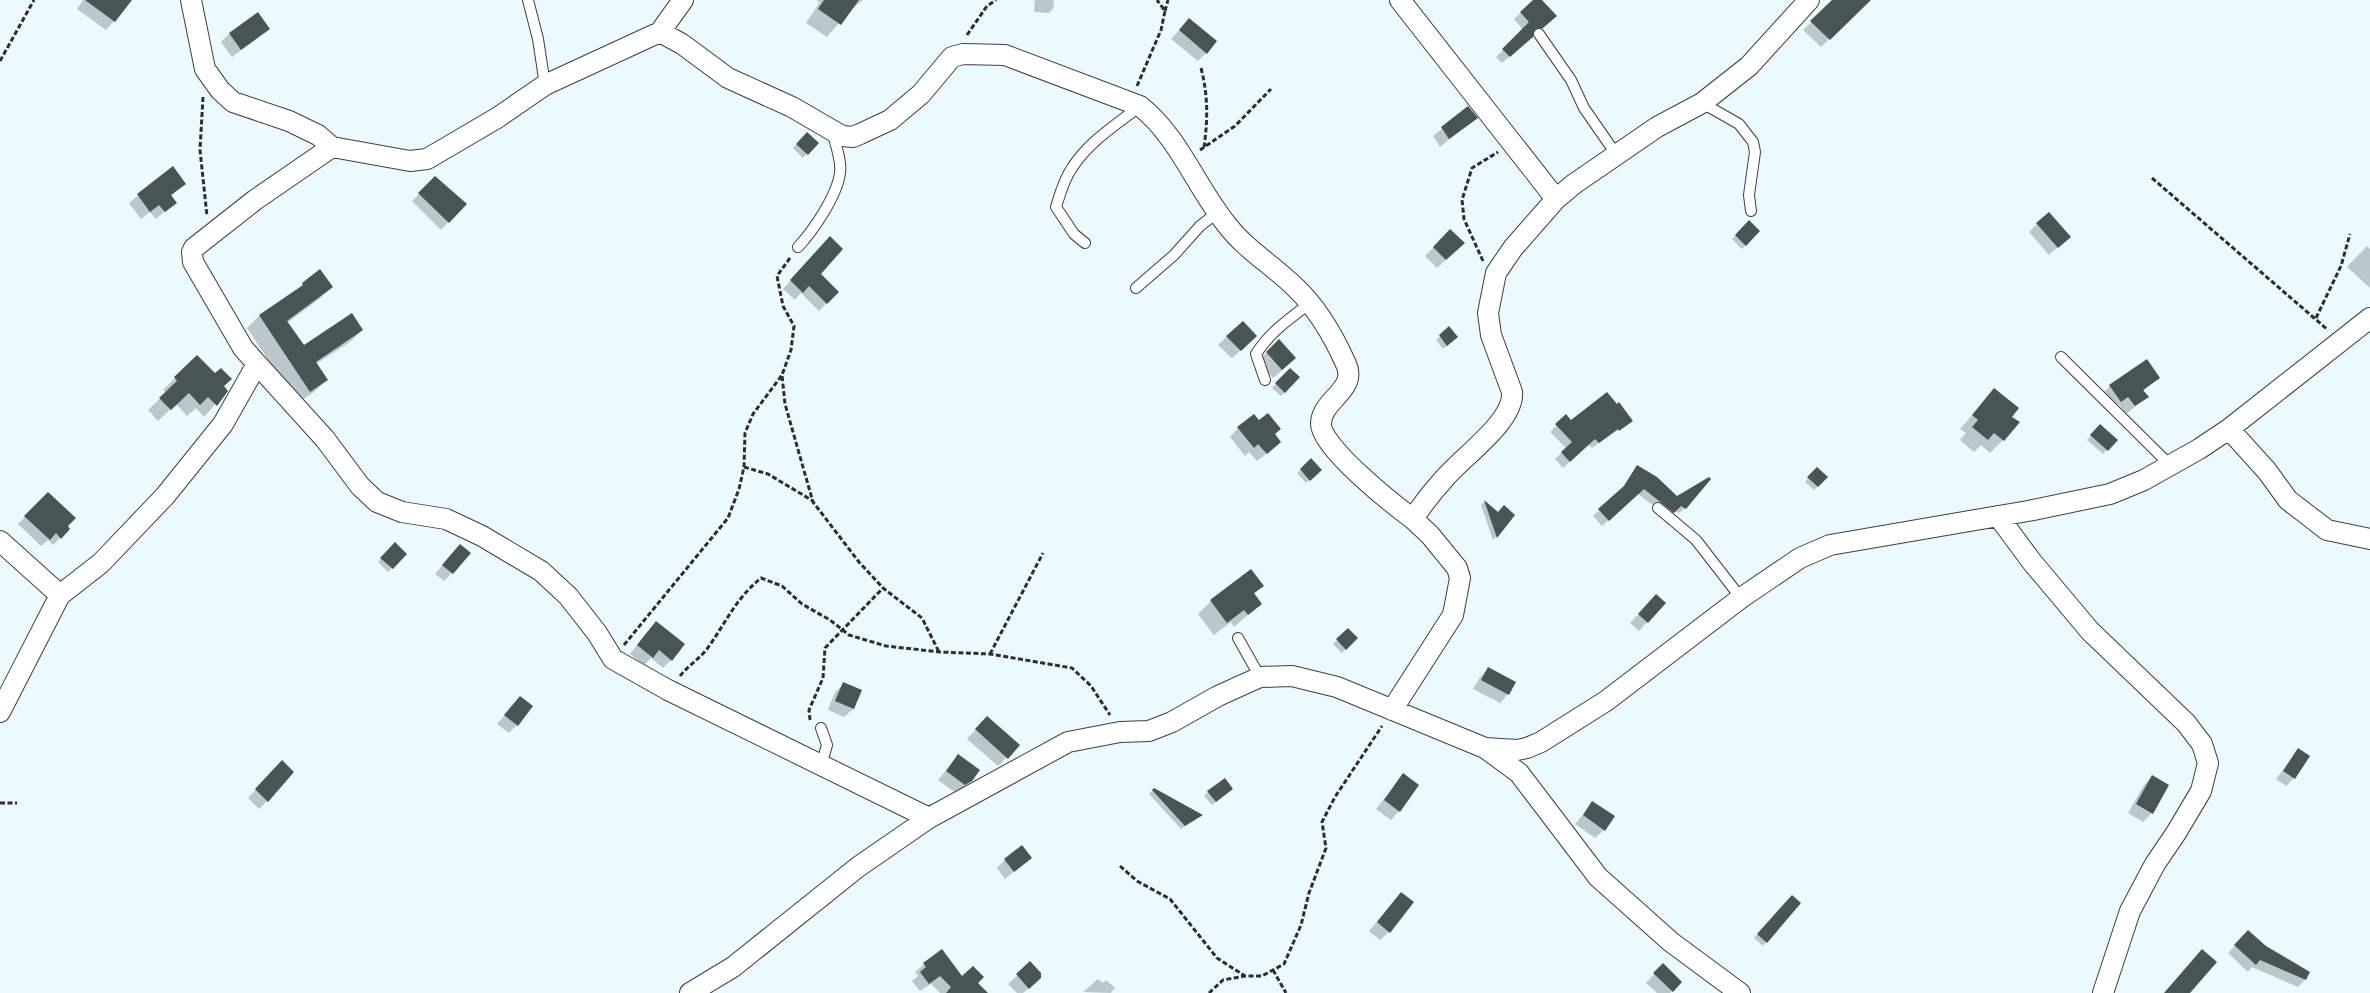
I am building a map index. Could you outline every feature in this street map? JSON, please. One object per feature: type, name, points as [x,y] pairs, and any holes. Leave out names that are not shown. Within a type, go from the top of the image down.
[{"type":"street","points":[[191,0],[205,69],[220,90],[233,102],[289,121],[318,135],[332,147],[410,161],[427,159],[497,118],[545,85],[660,32],[683,0]]},
{"type":"street","points":[[1400,0],[1556,199]]},
{"type":"street","points":[[1413,519],[1444,478],[1500,421],[1510,408],[1512,392],[1491,335],[1488,313],[1496,273],[1513,248],[1556,199],[1616,154],[1657,127],[1702,103],[1749,66],[1809,0]]},
{"type":"street","points":[[660,32],[682,44],[728,78],[792,107],[832,132],[853,137],[890,120],[921,94],[952,57],[963,54],[1005,55],[1136,104],[1153,116],[1187,162],[1218,212],[1241,242],[1296,288],[1310,303],[1339,349],[1348,367],[1347,385],[1320,421],[1321,429],[1332,446],[1370,486],[1413,519],[1430,535],[1457,568],[1460,578],[1453,615],[1392,710]]},
{"type":"street","points":[[332,147],[255,200],[213,232],[194,248],[193,262],[243,348],[325,439],[360,486],[377,502],[402,512],[446,519],[482,536],[541,571],[568,596],[597,633],[613,659],[668,690],[929,818]]},
{"type":"street","points":[[1485,748],[1516,750],[1541,742],[1606,701],[1741,598],[1800,558],[1830,545],[1998,516],[2110,494],[2144,480],[2171,466],[2229,429],[2342,342],[2370,318]]},
{"type":"street","points":[[0,712],[60,595],[102,563],[165,496],[223,424],[257,364]]},
{"type":"street","points":[[2229,429],[2267,471],[2288,500],[2327,530],[2370,539]]},
{"type":"street","points":[[1998,516],[2032,562],[2090,631],[2186,723],[2202,744],[2208,762],[2200,791],[2176,833],[2155,864],[2130,911],[2103,993]]},
{"type":"street","points":[[0,541],[60,595]]},
{"type":"street","points":[[690,993],[733,967],[858,867],[929,818],[1068,742],[1120,732],[1149,731],[1172,722],[1218,696],[1260,677],[1292,676],[1337,687],[1485,748],[1519,773],[1598,877],[1671,942],[1740,993]]},
{"type":"lane","points":[[528,0],[538,39],[545,85]]},
{"type":"lane","points":[[1539,34],[1571,80],[1584,108],[1616,154]]},
{"type":"lane","points":[[1702,103],[1739,124],[1753,142],[1755,152],[1749,195],[1751,211]]},
{"type":"lane","points":[[1085,243],[1074,234],[1056,207],[1062,189],[1070,169],[1085,149],[1136,104]]},
{"type":"lane","points":[[798,247],[816,224],[829,201],[840,173],[832,132]]},
{"type":"lane","points":[[1136,288],[1174,255],[1200,226],[1218,212]]},
{"type":"lane","points":[[1265,380],[1256,354],[1278,326],[1310,303]]},
{"type":"lane","points":[[2061,357],[2171,466]]},
{"type":"lane","points":[[1658,508],[1696,540],[1741,598]]},
{"type":"lane","points":[[1238,638],[1260,677]]},
{"type":"lane","points":[[820,728],[827,745],[822,766]]},
{"type":"path","points":[[0,61],[34,0]]},
{"type":"path","points":[[952,57],[987,6],[996,0]]},
{"type":"path","points":[[1156,0],[1164,11]]},
{"type":"path","points":[[1136,104],[1139,77],[1161,30],[1168,0]]},
{"type":"path","points":[[1201,68],[1206,89],[1208,124],[1204,147]]},
{"type":"path","points":[[205,69],[200,150],[205,210],[213,232]]},
{"type":"path","points":[[1187,162],[1204,147],[1235,126],[1271,89]]},
{"type":"path","points":[[1496,273],[1484,262],[1464,218],[1462,200],[1472,168],[1501,150],[1515,146]]},
{"type":"path","points":[[2152,178],[2342,342]]},
{"type":"path","points":[[2316,318],[2341,266],[2350,234]]},
{"type":"path","points":[[613,659],[728,518],[739,489],[744,467],[745,433],[753,414],[782,375],[791,350],[794,326],[783,306],[777,276],[798,247]]},
{"type":"path","points":[[782,375],[790,428],[801,455],[813,502]]},
{"type":"path","points":[[744,467],[768,474],[813,502],[883,588],[922,618],[940,652]]},
{"type":"path","points":[[990,654],[1043,554]]},
{"type":"path","points":[[668,690],[682,673],[706,650],[736,603],[748,588],[761,578],[782,586],[802,604],[830,620],[849,635],[886,646],[940,652],[990,654],[1072,668],[1091,686],[1120,732]]},
{"type":"path","points":[[820,728],[810,721],[809,710],[823,678],[824,648],[883,588]]},
{"type":"path","points":[[1209,993],[1223,980],[1245,976],[1262,976],[1284,964],[1301,925],[1309,893],[1326,848],[1322,822],[1335,797],[1392,710]]},
{"type":"path","points":[[0,803],[17,803]]},
{"type":"path","points":[[1120,866],[1136,881],[1170,898],[1217,958],[1245,976]]},
{"type":"path","points":[[1273,970],[1286,993]]},
{"type":"building","points":[[85,0],[132,0],[115,22]]},
{"type":"building","points":[[824,0],[859,0],[841,25],[818,9]]},
{"type":"building","points":[[1533,0],[1542,0],[1557,16],[1543,28],[1535,29],[1533,37],[1510,57],[1502,49],[1529,22],[1520,12]]},
{"type":"building","points":[[1832,0],[1871,0],[1830,40],[1810,21]]},
{"type":"building","points":[[258,12],[270,29],[241,50],[229,33]]},
{"type":"building","points":[[1189,18],[1217,41],[1207,54],[1179,30]]},
{"type":"building","points":[[1468,106],[1478,118],[1449,139],[1441,127]]},
{"type":"building","points":[[807,132],[819,143],[808,155],[796,144]]},
{"type":"building","points":[[173,166],[186,184],[171,195],[177,203],[165,212],[159,205],[150,212],[137,194]]},
{"type":"building","points":[[435,176],[467,204],[449,223],[418,193]]},
{"type":"building","points":[[2049,212],[2071,237],[2058,248],[2036,223]]},
{"type":"building","points":[[1749,220],[1760,231],[1746,246],[1735,235]]},
{"type":"building","points":[[1450,229],[1465,243],[1446,260],[1433,247]]},
{"type":"building","points":[[830,236],[843,249],[821,274],[839,292],[827,304],[809,286],[803,293],[790,280]]},
{"type":"building","points":[[320,269],[333,287],[287,321],[304,345],[352,313],[363,330],[316,362],[328,380],[310,392],[259,315],[303,285],[302,283]]},
{"type":"building","points":[[1243,321],[1257,336],[1241,351],[1226,336]]},
{"type":"building","points":[[1449,326],[1458,337],[1447,346],[1439,335]]},
{"type":"building","points":[[1279,339],[1296,358],[1282,370],[1266,352]]},
{"type":"building","points":[[197,355],[215,373],[221,368],[232,379],[224,386],[228,391],[217,406],[208,397],[200,405],[189,393],[171,410],[159,398],[177,381],[174,377]]},
{"type":"building","points":[[2147,359],[2160,378],[2143,390],[2149,397],[2135,406],[2128,397],[2121,402],[2109,385]]},
{"type":"building","points":[[1290,368],[1300,377],[1285,393],[1275,383]]},
{"type":"building","points":[[1994,388],[2019,408],[2012,417],[2020,422],[2004,441],[1994,433],[1988,440],[1972,427],[1978,420],[1972,415]]},
{"type":"building","points":[[1607,392],[1617,404],[1619,402],[1633,421],[1599,443],[1595,439],[1570,462],[1561,452],[1572,442],[1555,424],[1566,414],[1571,420]]},
{"type":"building","points":[[1268,413],[1281,429],[1275,434],[1281,442],[1267,454],[1258,444],[1254,448],[1237,427],[1254,414],[1259,420]]},
{"type":"building","points":[[2100,424],[2118,440],[2108,451],[2090,435]]},
{"type":"building","points":[[1311,458],[1322,470],[1310,481],[1300,469]]},
{"type":"building","points":[[1637,465],[1657,477],[1677,496],[1709,477],[1711,479],[1686,509],[1681,506],[1674,513],[1644,489],[1609,521],[1598,509],[1624,486]]},
{"type":"building","points":[[1817,467],[1828,477],[1818,487],[1807,477]]},
{"type":"building","points":[[48,492],[76,518],[68,526],[70,529],[61,539],[56,533],[50,540],[24,516]]},
{"type":"building","points":[[1484,500],[1498,512],[1504,505],[1515,515],[1497,538]]},
{"type":"building","points":[[395,542],[407,554],[393,569],[380,558]]},
{"type":"building","points":[[460,544],[471,553],[453,574],[442,565]]},
{"type":"building","points":[[1251,569],[1264,586],[1254,593],[1262,604],[1248,615],[1244,610],[1227,623],[1210,600]]},
{"type":"building","points":[[1656,594],[1666,603],[1648,623],[1638,614]]},
{"type":"building","points":[[656,621],[685,644],[672,661],[659,650],[653,658],[637,645]]},
{"type":"building","points":[[1348,628],[1358,638],[1346,650],[1336,639]]},
{"type":"building","points":[[1488,667],[1516,682],[1509,695],[1481,680]]},
{"type":"building","points":[[843,682],[862,690],[854,709],[835,701]]},
{"type":"building","points":[[520,696],[533,706],[518,726],[504,715]]},
{"type":"building","points":[[987,716],[1020,745],[1008,759],[975,729]]},
{"type":"building","points":[[2298,748],[2310,756],[2295,779],[2283,771]]},
{"type":"building","points":[[958,754],[980,770],[972,781],[965,785],[946,771]]},
{"type":"building","points":[[282,760],[294,772],[268,802],[255,789]]},
{"type":"building","points":[[1403,773],[1419,785],[1400,812],[1384,800]]},
{"type":"building","points":[[2152,775],[2169,785],[2153,814],[2136,804]]},
{"type":"building","points":[[1225,778],[1233,789],[1216,802],[1207,791]]},
{"type":"building","points":[[1154,788],[1203,815],[1185,826],[1152,790]]},
{"type":"building","points":[[1592,801],[1615,816],[1605,831],[1583,815]]},
{"type":"building","points":[[1022,845],[1032,858],[1014,872],[1004,859]]},
{"type":"building","points":[[1401,892],[1414,902],[1390,933],[1377,922]]},
{"type":"building","points":[[1792,895],[1801,903],[1767,943],[1757,934]]},
{"type":"building","points":[[2248,930],[2266,946],[2310,972],[2306,980],[2260,960],[2256,965],[2234,945]]},
{"type":"building","points":[[942,949],[962,976],[973,966],[984,977],[978,983],[988,993],[946,993],[951,987],[940,976],[929,984],[920,972],[926,967],[923,963]]},
{"type":"building","points":[[2202,949],[2217,962],[2190,993],[2164,993]]},
{"type":"building","points":[[1030,961],[1041,973],[1041,978],[1029,989],[1016,974]]},
{"type":"building","points":[[1663,963],[1682,982],[1673,992],[1653,973]]}]
